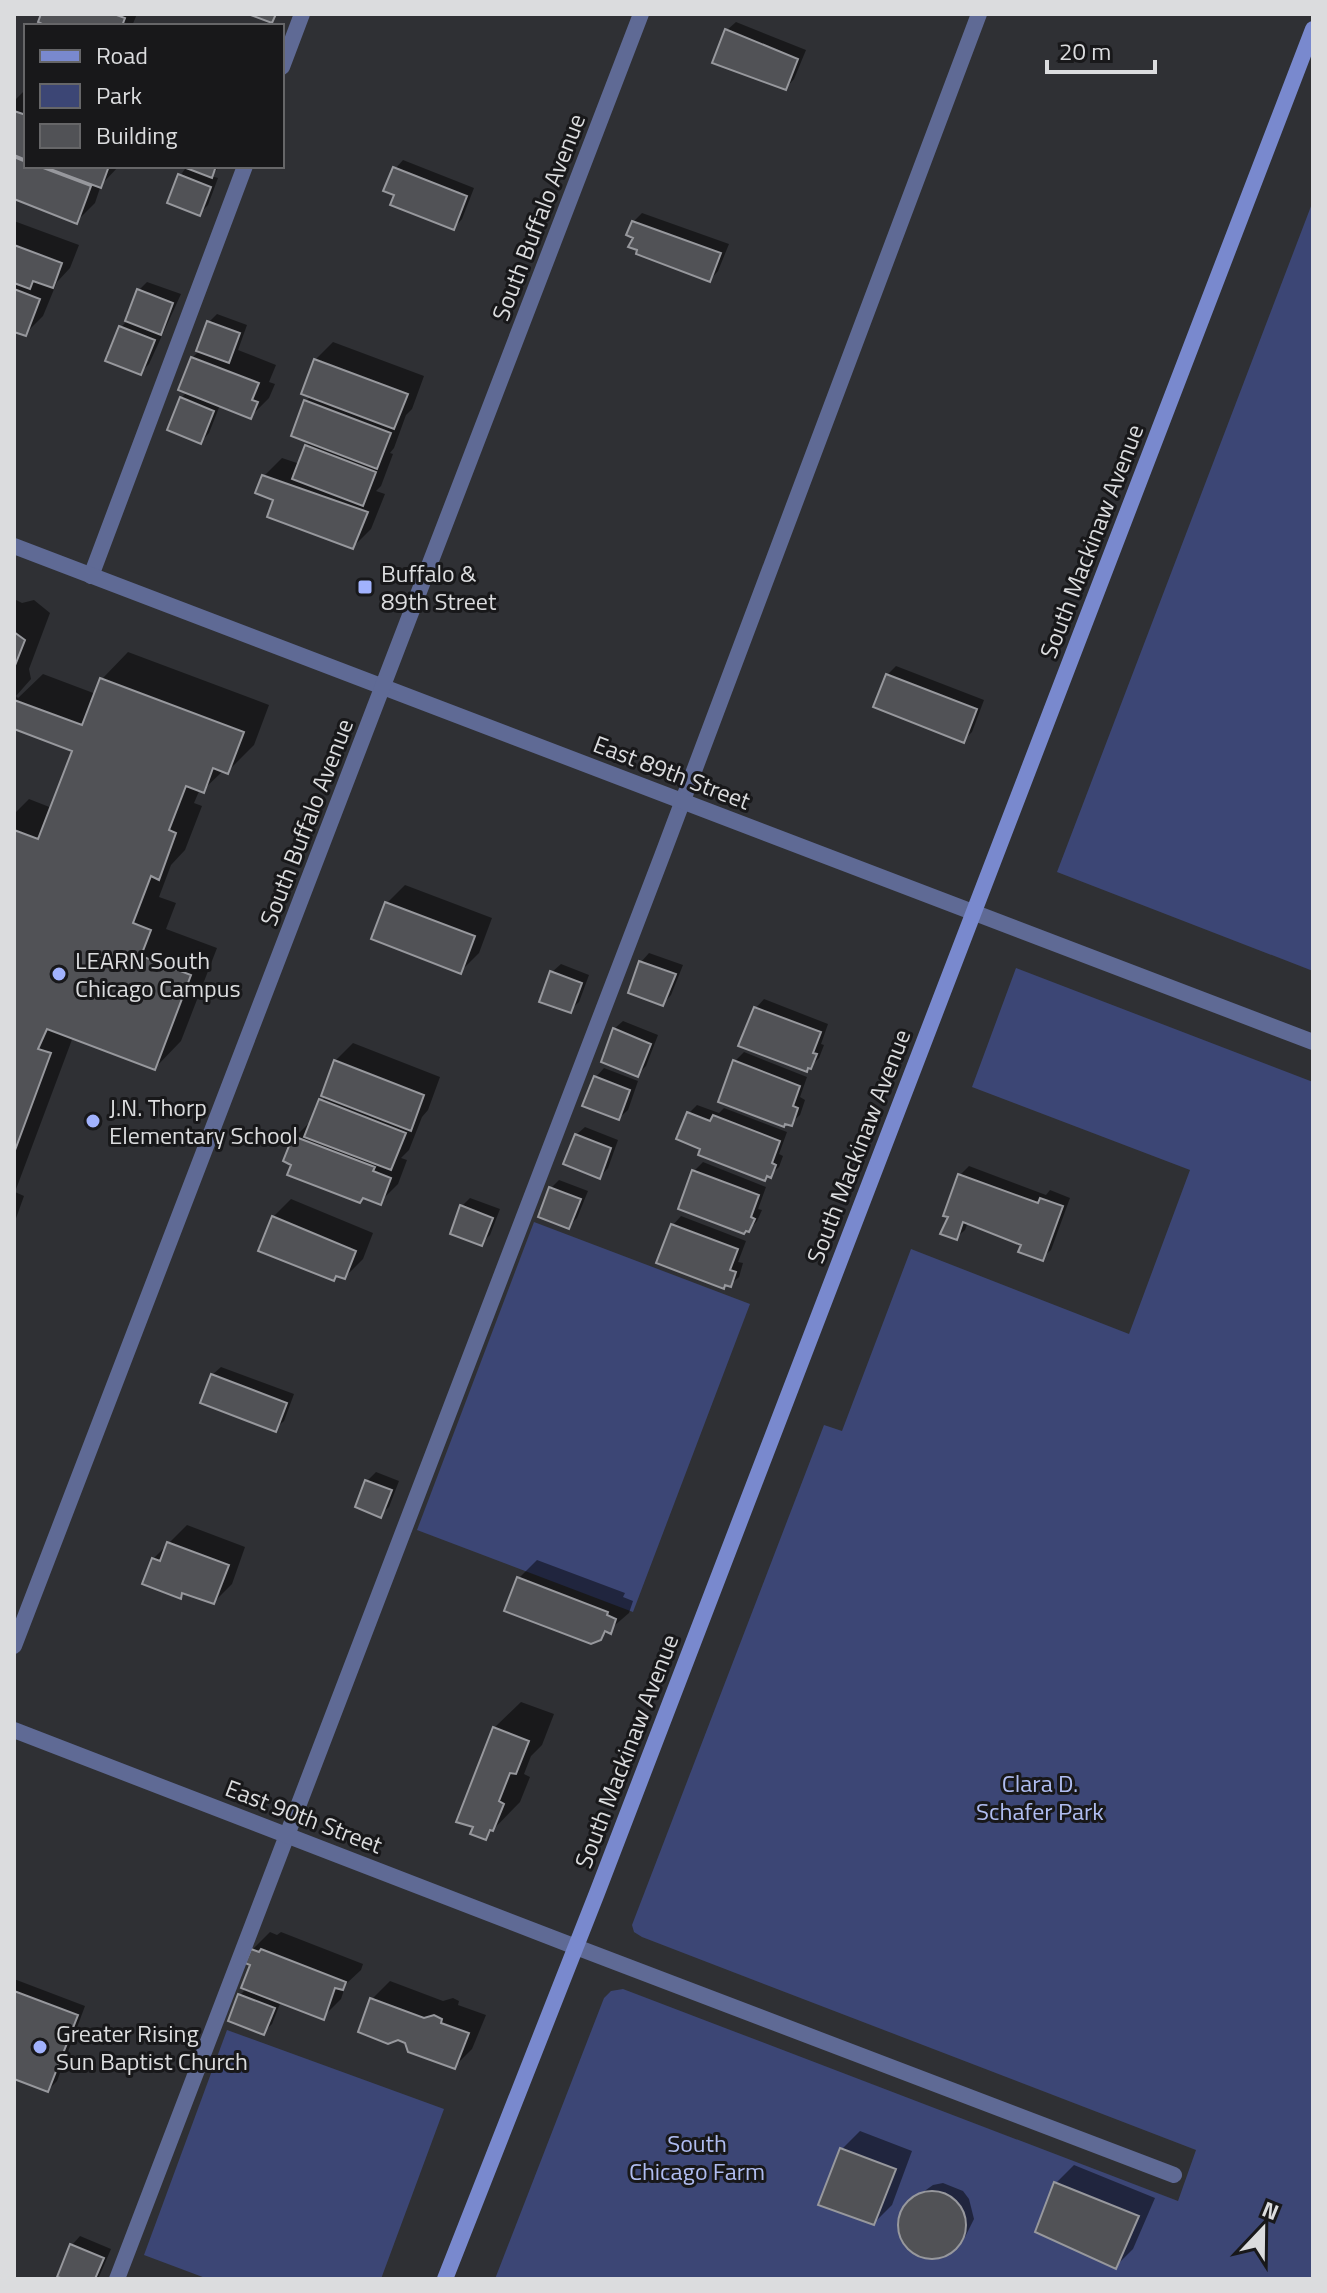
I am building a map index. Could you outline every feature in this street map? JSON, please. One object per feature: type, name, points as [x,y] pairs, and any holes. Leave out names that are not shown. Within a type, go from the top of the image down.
[{"type":"main road","name":"South Mackinaw Avenue","points":[[445,2279],[576,1947],[1313,29]]},
{"type":"street","points":[[284,62],[302,14]]},
{"type":"street","name":"South Buffalo Avenue","points":[[14,1646],[641,14]]},
{"type":"street","points":[[117,2279],[683,802],[979,14]]},
{"type":"street","points":[[91,576],[244,168]]},
{"type":"street","name":"East 89th Street","points":[[14,546],[1313,1042]]},
{"type":"street","name":"East 90th Street","points":[[14,1730],[1174,2175]]},
{"type":"green space","points":[[1313,201],[1313,971],[1057,872]]},
{"type":"green space","name":"Clara D. Schafer Park","points":[[1016,968],[1313,1082],[1313,2279],[495,2279],[604,1998],[611,1991],[623,1989],[1178,2201],[1196,2150],[642,1937],[634,1932],[632,1925],[824,1425],[842,1431],[911,1249],[1129,1334],[1190,1170],[972,1087]]},
{"type":"green space","points":[[534,1222],[750,1304],[633,1612],[417,1530]]},
{"type":"green space","points":[[227,2030],[444,2109],[381,2279],[208,2279],[144,2255]]},
{"type":"building","points":[[41,14],[114,14],[125,18],[123,24],[38,22]]},
{"type":"building","points":[[248,14],[276,14],[272,23]]},
{"type":"building","points":[[725,29],[798,59],[786,90],[712,63]]},
{"type":"building","points":[[14,111],[24,114],[24,159],[14,155]]},
{"type":"building","points":[[14,157],[24,161],[24,168],[43,168],[91,186],[77,224],[14,199]]},
{"type":"building","points":[[393,167],[467,196],[454,230],[390,205],[394,195],[383,191]]},
{"type":"building","points":[[47,168],[108,168],[101,188]]},
{"type":"building","points":[[186,168],[215,168],[212,178]]},
{"type":"building","points":[[178,174],[211,187],[200,216],[167,203]]},
{"type":"building","points":[[632,221],[721,253],[710,282],[636,254],[637,250],[628,247],[633,238],[626,235]]},
{"type":"building","points":[[14,245],[62,263],[53,288],[33,281],[30,289],[14,283]]},
{"type":"building","points":[[14,289],[40,299],[26,336],[14,332]]},
{"type":"building","points":[[137,289],[173,303],[161,335],[125,321]]},
{"type":"building","points":[[207,321],[240,333],[229,363],[196,351]]},
{"type":"building","points":[[119,326],[155,340],[141,375],[105,361]]},
{"type":"building","points":[[191,357],[259,383],[252,400],[258,402],[251,419],[178,390]]},
{"type":"building","points":[[314,359],[408,394],[394,429],[301,394]]},
{"type":"building","points":[[180,397],[214,411],[201,444],[167,430]]},
{"type":"building","points":[[304,400],[391,433],[377,469],[291,436]]},
{"type":"building","points":[[305,445],[376,472],[363,506],[292,479]]},
{"type":"building","points":[[262,475],[368,512],[353,549],[267,517],[273,500],[255,493]]},
{"type":"building","points":[[14,632],[25,640],[14,668]]},
{"type":"building","points":[[886,674],[977,709],[964,743],[873,707]]},
{"type":"building","points":[[100,678],[244,732],[228,774],[213,768],[204,793],[186,786],[169,830],[176,833],[159,880],[151,876],[133,923],[151,930],[141,956],[191,975],[155,1070],[47,1029],[38,1049],[51,1053],[14,1153],[14,830],[38,839],[72,751],[14,729],[14,700],[82,725]]},
{"type":"building","points":[[385,902],[475,936],[461,974],[371,939]]},
{"type":"building","points":[[639,961],[676,974],[663,1006],[628,993]]},
{"type":"building","points":[[550,971],[582,983],[571,1013],[539,1002]]},
{"type":"building","points":[[754,1007],[821,1032],[811,1069],[808,1068],[807,1072],[738,1046]]},
{"type":"building","points":[[613,1028],[651,1044],[638,1077],[601,1062]]},
{"type":"building","points":[[334,1060],[424,1095],[411,1131],[321,1096]]},
{"type":"building","points":[[733,1060],[800,1086],[793,1106],[798,1108],[792,1126],[785,1124],[784,1127],[718,1102]]},
{"type":"building","points":[[594,1076],[630,1090],[619,1120],[582,1106]]},
{"type":"building","points":[[319,1099],[406,1133],[391,1170],[304,1137]]},
{"type":"building","points":[[687,1112],[710,1121],[713,1115],[780,1141],[772,1163],[776,1165],[771,1178],[767,1176],[765,1181],[698,1155],[700,1149],[676,1139]]},
{"type":"building","points":[[575,1134],[611,1148],[600,1179],[563,1164]]},
{"type":"building","points":[[293,1136],[375,1167],[373,1171],[391,1178],[381,1205],[363,1198],[360,1203],[287,1175],[291,1165],[283,1161]]},
{"type":"building","points":[[692,1170],[759,1195],[751,1217],[755,1219],[749,1232],[744,1234],[678,1209]]},
{"type":"building","points":[[958,1174],[1038,1203],[1040,1198],[1063,1206],[1043,1261],[1018,1252],[1021,1245],[963,1222],[957,1240],[940,1234],[948,1217],[943,1216]]},
{"type":"building","points":[[549,1187],[581,1199],[569,1229],[538,1217]]},
{"type":"building","points":[[460,1205],[493,1218],[482,1246],[450,1234]]},
{"type":"building","points":[[272,1216],[356,1251],[345,1279],[336,1276],[334,1281],[258,1251]]},
{"type":"building","points":[[671,1224],[738,1249],[730,1270],[736,1272],[731,1287],[725,1285],[724,1289],[656,1263]]},
{"type":"building","points":[[211,1374],[287,1403],[276,1432],[200,1403]]},
{"type":"building","points":[[365,1480],[392,1490],[381,1518],[355,1507]]},
{"type":"building","points":[[167,1542],[229,1565],[214,1604],[182,1593],[181,1599],[142,1584],[152,1558],[160,1561]]},
{"type":"building","points":[[517,1577],[608,1612],[607,1615],[616,1619],[611,1634],[605,1631],[601,1640],[591,1644],[504,1611]]},
{"type":"building","points":[[493,1727],[529,1741],[516,1774],[510,1773],[499,1801],[504,1804],[486,1840],[470,1834],[473,1827],[456,1822]]},
{"type":"building","points":[[251,1949],[259,1952],[261,1949],[346,1982],[343,1990],[335,1988],[324,2020],[241,1988],[250,1965],[245,1963]]},
{"type":"building","name":"Greater Rising Sun Baptist Church","points":[[14,1991],[78,2015],[48,2092],[14,2079]]},
{"type":"building","points":[[238,1994],[275,2008],[264,2035],[228,2021]]},
{"type":"building","points":[[370,1998],[424,2018],[434,2015],[442,2019],[441,2023],[469,2033],[455,2069],[408,2052],[405,2043],[398,2040],[388,2044],[358,2032]]},
{"type":"building","points":[[840,2148],[896,2169],[874,2225],[818,2205]]},
{"type":"building","points":[[1054,2182],[1139,2216],[1116,2269],[1035,2232]]},
{"type":"building","points":[[932,2191],[956,2201],[966,2225],[956,2249],[932,2259],[908,2249],[898,2225],[908,2201]]},
{"type":"building","points":[[70,2244],[104,2258],[95,2279],[57,2277]]},
{"type":"place","name":"Buffalo & 89th Street","points":[[365,587]]},
{"type":"place","name":"LEARN South Chicago Campus","points":[[59,974]]},
{"type":"place","name":"J.N. Thorp Elementary School","points":[[93,1121]]},
{"type":"place","name":"Greater Rising Sun Baptist Church","points":[[40,2047]]},
{"type":"park label","name":"South Chicago Farm","points":[[697,2157]]}]
